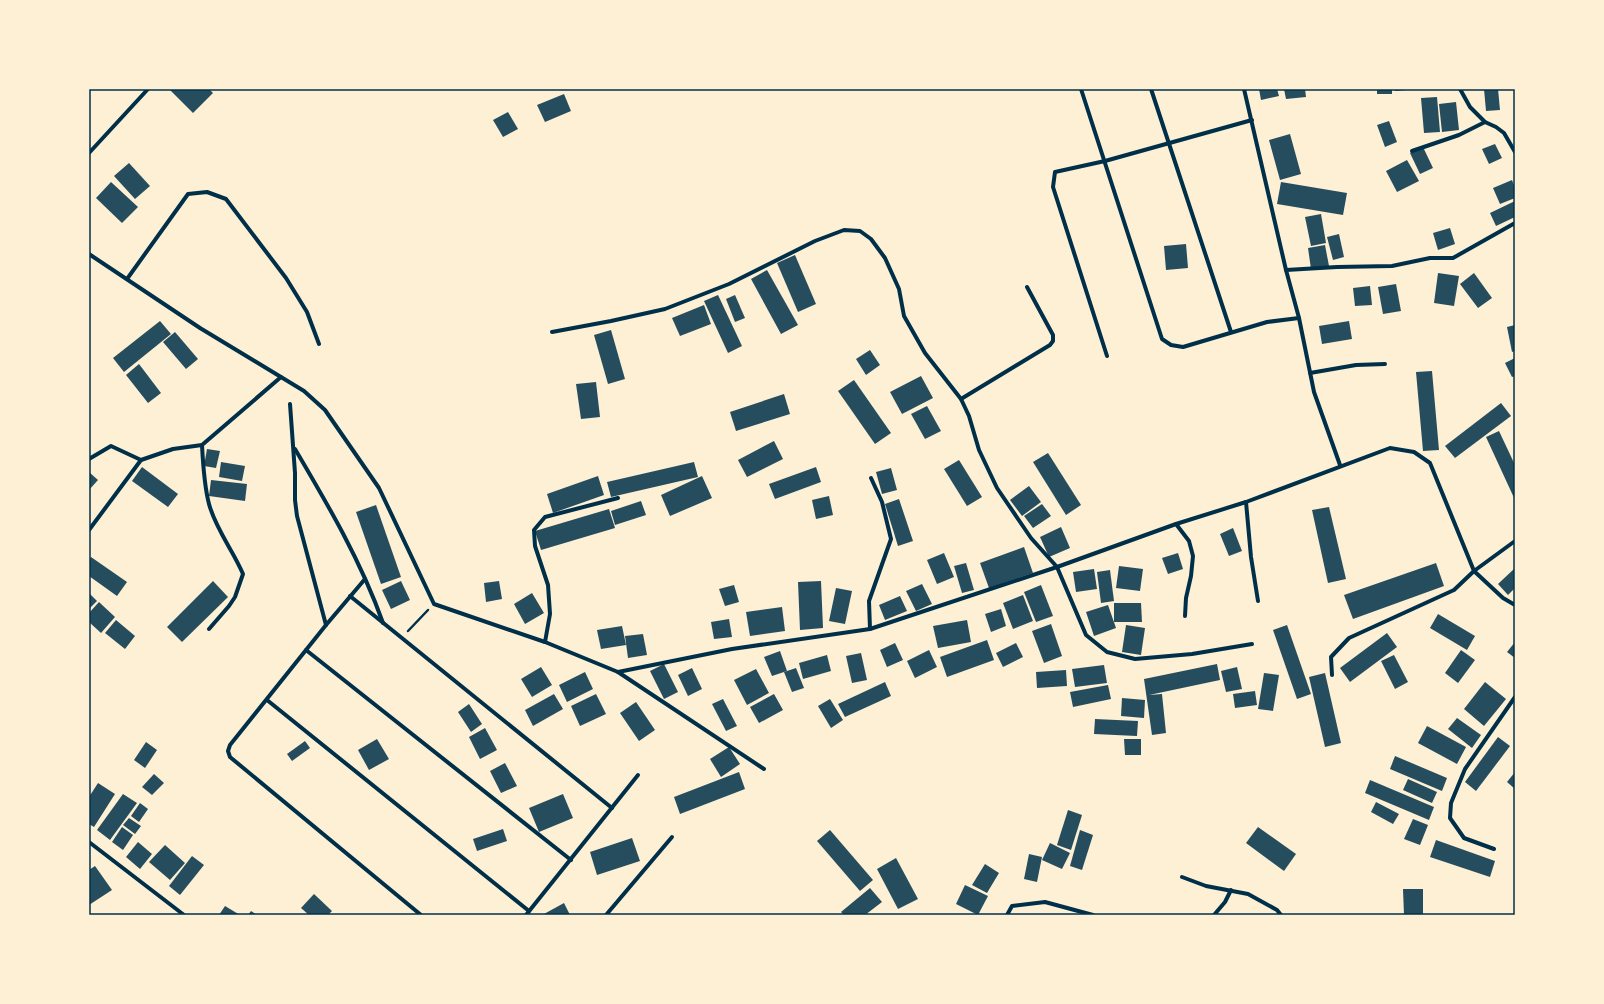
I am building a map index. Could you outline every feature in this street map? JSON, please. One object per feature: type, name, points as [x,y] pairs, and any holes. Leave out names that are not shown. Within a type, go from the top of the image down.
[{"type":"street","points":[[89,153],[148,89]]},
{"type":"street","points":[[1081,89],[1162,339],[1171,344],[1183,347],[1267,322],[1299,318]]},
{"type":"street","points":[[1151,89],[1231,332]]},
{"type":"street","points":[[1244,89],[1286,270],[1299,318],[1314,392],[1340,465]]},
{"type":"street","points":[[1460,89],[1470,107],[1485,122],[1504,133],[1515,152]]},
{"type":"street","points":[[1107,356],[1053,187],[1055,172],[1105,161],[1168,142],[1252,120]]},
{"type":"street","points":[[1412,151],[1459,135],[1485,122]]},
{"type":"street","points":[[127,279],[188,194],[207,192],[226,199],[286,278],[308,312],[319,344]]},
{"type":"street","points":[[1286,270],[1392,266],[1430,258],[1453,258],[1515,223]]},
{"type":"street","points":[[552,332],[665,309],[729,284],[815,241],[844,230],[860,231],[871,239],[885,258],[899,289],[904,316],[925,353],[961,399],[969,416],[979,450],[997,488],[1031,538],[1057,567],[1086,635],[1107,652],[1135,659],[1192,654],[1252,644]]},
{"type":"street","points":[[89,254],[200,328],[304,391],[325,410],[378,488],[434,604],[545,642],[618,672],[764,769]]},
{"type":"street","points":[[961,399],[1050,345],[1053,341],[1054,335],[1027,287]]},
{"type":"street","points":[[1310,373],[1356,365],[1385,364]]},
{"type":"street","points":[[89,530],[141,460],[173,450],[202,445],[281,377]]},
{"type":"street","points":[[290,404],[293,447],[294,500],[326,624]]},
{"type":"street","points":[[202,445],[209,504],[224,540],[237,559],[243,574],[235,598],[230,606],[209,629]]},
{"type":"street","points":[[89,459],[111,446],[141,460]]},
{"type":"street","points":[[293,447],[340,527],[361,567],[383,623]]},
{"type":"street","points":[[618,672],[732,648],[870,629],[1057,567],[1176,524],[1246,502],[1340,465],[1390,448],[1414,452],[1430,463],[1474,571],[1503,598],[1515,605]]},
{"type":"street","points":[[870,629],[869,601],[891,539],[882,502],[871,478]]},
{"type":"street","points":[[545,642],[550,614],[548,585],[535,546],[534,530],[545,517],[618,498]]},
{"type":"street","points":[[1246,502],[1251,557],[1258,601]]},
{"type":"street","points":[[1176,524],[1189,541],[1193,556],[1191,576],[1186,598],[1185,616]]},
{"type":"street","points":[[1332,675],[1331,657],[1349,638],[1454,590],[1474,571],[1515,542]]},
{"type":"street","points":[[365,579],[326,624],[230,745],[228,751],[230,757],[421,915]]},
{"type":"street","points":[[350,596],[612,808]]},
{"type":"street","points":[[306,650],[571,860]]},
{"type":"street","points":[[1494,849],[1464,838],[1450,818],[1451,802],[1465,769],[1515,697]]},
{"type":"street","points":[[267,700],[528,913],[638,775]]},
{"type":"street","points":[[606,915],[672,837]]},
{"type":"street","points":[[89,842],[184,915]]},
{"type":"street","points":[[1182,877],[1206,886],[1248,894],[1277,910],[1281,915]]},
{"type":"street","points":[[1214,915],[1225,902],[1231,890]]},
{"type":"street","points":[[1007,915],[1012,906],[1044,902],[1093,915]]},
{"type":"path","points":[[402,637],[434,604]]},
{"type":"building","points":[[209,89],[213,93],[193,113],[170,90]]},
{"type":"building","points":[[1259,89],[1277,89],[1279,96],[1261,100]]},
{"type":"building","points":[[1284,89],[1305,89],[1306,97],[1286,99]]},
{"type":"building","points":[[1377,89],[1392,89],[1392,94],[1377,94]]},
{"type":"building","points":[[1395,89],[1406,89],[1406,90],[1395,91]]},
{"type":"building","points":[[1484,89],[1498,89],[1500,110],[1486,111]]},
{"type":"building","points":[[564,94],[571,111],[545,122],[537,105]]},
{"type":"building","points":[[1437,97],[1440,132],[1424,133],[1421,98]]},
{"type":"building","points":[[1456,102],[1459,130],[1442,132],[1439,104]]},
{"type":"building","points":[[508,112],[518,129],[503,137],[493,120]]},
{"type":"building","points":[[1389,121],[1397,142],[1385,147],[1377,125]]},
{"type":"building","points":[[1290,134],[1301,174],[1280,180],[1269,140]]},
{"type":"building","points":[[1495,144],[1502,158],[1489,164],[1482,149]]},
{"type":"building","points":[[1423,147],[1433,168],[1420,174],[1410,153]]},
{"type":"building","points":[[1407,160],[1419,181],[1397,192],[1386,171]]},
{"type":"building","points":[[129,163],[150,186],[135,199],[114,176]]},
{"type":"building","points":[[1512,180],[1515,188],[1515,198],[1500,204],[1493,188]]},
{"type":"building","points":[[111,182],[138,207],[122,223],[96,198]]},
{"type":"building","points":[[1281,182],[1347,193],[1343,215],[1277,204]]},
{"type":"building","points":[[1515,201],[1515,217],[1496,226],[1490,213]]},
{"type":"building","points":[[1321,214],[1326,243],[1311,246],[1305,217]]},
{"type":"building","points":[[1450,228],[1455,244],[1438,250],[1433,233]]},
{"type":"building","points":[[1339,234],[1344,257],[1333,260],[1327,237]]},
{"type":"building","points":[[1186,244],[1188,268],[1166,270],[1164,246]]},
{"type":"building","points":[[1325,245],[1329,266],[1311,269],[1308,248]]},
{"type":"building","points":[[795,255],[816,304],[798,312],[777,263]]},
{"type":"building","points":[[767,270],[798,325],[781,334],[751,279]]},
{"type":"building","points":[[1438,273],[1459,276],[1454,306],[1434,303]]},
{"type":"building","points":[[1474,273],[1492,298],[1478,308],[1460,284]]},
{"type":"building","points":[[1396,284],[1401,311],[1383,314],[1378,287]]},
{"type":"building","points":[[1370,286],[1372,305],[1355,306],[1353,288]]},
{"type":"building","points":[[718,295],[742,346],[728,353],[704,301]]},
{"type":"building","points":[[735,295],[745,318],[735,322],[726,299]]},
{"type":"building","points":[[704,305],[711,324],[680,336],[672,318]]},
{"type":"building","points":[[160,321],[171,334],[124,372],[113,358]]},
{"type":"building","points":[[1349,321],[1352,339],[1322,344],[1319,326]]},
{"type":"building","points":[[1515,325],[1515,351],[1512,352],[1507,327]]},
{"type":"building","points":[[611,330],[625,379],[608,384],[594,335]]},
{"type":"building","points":[[175,332],[198,359],[186,369],[163,342]]},
{"type":"building","points":[[870,350],[880,365],[866,375],[856,359]]},
{"type":"building","points":[[1515,358],[1515,376],[1512,377],[1505,363]]},
{"type":"building","points":[[139,364],[161,393],[148,403],[126,375]]},
{"type":"building","points":[[1432,371],[1439,450],[1423,451],[1416,372]]},
{"type":"building","points":[[921,376],[933,398],[902,414],[890,392]]},
{"type":"building","points":[[854,380],[891,433],[875,444],[838,391]]},
{"type":"building","points":[[596,382],[600,417],[581,419],[576,384]]},
{"type":"building","points":[[784,394],[790,414],[736,431],[730,412]]},
{"type":"building","points":[[1501,403],[1511,416],[1455,458],[1445,446]]},
{"type":"building","points":[[927,406],[941,431],[925,439],[911,414]]},
{"type":"building","points":[[1499,431],[1515,465],[1515,500],[1486,437]]},
{"type":"building","points":[[774,441],[783,459],[747,477],[738,460]]},
{"type":"building","points":[[207,449],[220,451],[216,468],[204,466]]},
{"type":"building","points":[[1048,453],[1081,505],[1066,515],[1033,462]]},
{"type":"building","points":[[959,460],[982,497],[967,506],[944,469]]},
{"type":"building","points":[[221,462],[245,466],[242,481],[219,477]]},
{"type":"building","points":[[694,462],[698,477],[611,497],[607,482]]},
{"type":"building","points":[[142,467],[178,494],[168,507],[132,481]]},
{"type":"building","points":[[816,467],[821,482],[775,499],[769,484]]},
{"type":"building","points":[[891,468],[897,490],[882,494],[876,472]]},
{"type":"building","points":[[89,472],[98,480],[89,490]]},
{"type":"building","points":[[598,476],[604,495],[553,513],[547,494]]},
{"type":"building","points":[[702,476],[712,498],[670,516],[661,495]]},
{"type":"building","points":[[211,480],[247,484],[245,501],[209,496]]},
{"type":"building","points":[[1029,486],[1041,502],[1022,516],[1010,500]]},
{"type":"building","points":[[829,496],[833,515],[816,519],[812,500]]},
{"type":"building","points":[[899,499],[913,541],[898,546],[885,504]]},
{"type":"building","points":[[641,501],[646,515],[615,525],[611,511]]},
{"type":"building","points":[[1042,504],[1051,516],[1033,528],[1024,516]]},
{"type":"building","points":[[376,505],[401,577],[381,584],[356,512]]},
{"type":"building","points":[[1329,507],[1346,579],[1328,583],[1312,510]]},
{"type":"building","points":[[609,509],[615,528],[541,550],[535,531]]},
{"type":"building","points":[[1061,527],[1070,548],[1049,557],[1040,537]]},
{"type":"building","points":[[1233,528],[1242,551],[1229,556],[1220,534]]},
{"type":"building","points":[[1024,547],[1033,573],[989,588],[980,563]]},
{"type":"building","points":[[944,553],[954,577],[937,584],[927,560]]},
{"type":"building","points":[[1178,553],[1183,569],[1168,574],[1162,558]]},
{"type":"building","points":[[91,557],[127,582],[117,596],[89,576],[89,560]]},
{"type":"building","points":[[966,563],[974,590],[962,593],[954,566]]},
{"type":"building","points":[[1436,563],[1444,586],[1353,619],[1344,595]]},
{"type":"building","points":[[1119,566],[1143,569],[1140,591],[1116,588]]},
{"type":"building","points":[[1515,568],[1515,588],[1508,595],[1498,584]]},
{"type":"building","points":[[1094,569],[1097,589],[1076,592],[1073,572]]},
{"type":"building","points":[[1110,570],[1114,601],[1101,603],[1097,572]]},
{"type":"building","points":[[213,581],[228,597],[182,642],[167,627]]},
{"type":"building","points":[[401,581],[410,600],[391,609],[382,590]]},
{"type":"building","points":[[499,581],[502,599],[486,602],[484,583]]},
{"type":"building","points":[[821,581],[823,628],[800,630],[798,582]]},
{"type":"building","points":[[922,584],[932,604],[916,611],[906,591]]},
{"type":"building","points":[[734,585],[739,602],[725,606],[719,589]]},
{"type":"building","points":[[1041,585],[1053,616],[1036,622],[1024,592]]},
{"type":"building","points":[[836,588],[852,591],[845,624],[829,621]]},
{"type":"building","points":[[89,593],[97,601],[89,609]]},
{"type":"building","points":[[532,593],[544,613],[525,624],[514,604]]},
{"type":"building","points":[[1023,595],[1033,621],[1013,629],[1003,603]]},
{"type":"building","points":[[900,596],[907,611],[885,620],[879,605]]},
{"type":"building","points":[[99,602],[115,617],[101,633],[89,622],[89,613]]},
{"type":"building","points":[[1114,603],[1141,603],[1142,622],[1114,622]]},
{"type":"building","points":[[1108,605],[1116,628],[1094,636],[1086,612]]},
{"type":"building","points":[[782,607],[785,631],[750,636],[746,612]]},
{"type":"building","points":[[1001,609],[1006,626],[991,632],[985,614]]},
{"type":"building","points":[[1438,614],[1475,636],[1467,650],[1430,628]]},
{"type":"building","points":[[729,619],[732,637],[714,639],[711,622]]},
{"type":"building","points":[[116,620],[135,636],[125,649],[105,633]]},
{"type":"building","points":[[967,620],[971,642],[938,648],[933,626]]},
{"type":"building","points":[[1051,624],[1062,656],[1044,663],[1032,631]]},
{"type":"building","points":[[1126,625],[1145,628],[1141,655],[1122,652]]},
{"type":"building","points":[[1287,625],[1311,694],[1297,699],[1273,630]]},
{"type":"building","points":[[622,626],[626,645],[601,649],[597,630]]},
{"type":"building","points":[[1387,633],[1397,647],[1350,682],[1340,668]]},
{"type":"building","points":[[643,634],[647,655],[628,658],[625,636]]},
{"type":"building","points":[[987,640],[994,660],[947,677],[940,657]]},
{"type":"building","points":[[1515,642],[1515,658],[1507,652]]},
{"type":"building","points":[[895,643],[903,660],[887,667],[880,650]]},
{"type":"building","points":[[1016,643],[1023,657],[1003,667],[996,653]]},
{"type":"building","points":[[929,650],[937,667],[915,678],[907,661]]},
{"type":"building","points":[[1461,650],[1475,660],[1458,683],[1445,673]]},
{"type":"building","points":[[780,651],[787,671],[772,676],[764,657]]},
{"type":"building","points":[[861,653],[867,680],[852,683],[846,656]]},
{"type":"building","points":[[827,655],[831,671],[803,679],[799,663]]},
{"type":"building","points":[[1394,655],[1408,682],[1395,689],[1381,661]]},
{"type":"building","points":[[664,664],[678,692],[664,699],[650,671]]},
{"type":"building","points":[[1217,664],[1220,680],[1149,695],[1162,694],[1166,733],[1152,735],[1144,679]]},
{"type":"building","points":[[1104,665],[1107,683],[1075,687],[1072,669]]},
{"type":"building","points":[[541,667],[552,685],[532,697],[521,679]]},
{"type":"building","points":[[1237,667],[1242,689],[1226,692],[1221,671]]},
{"type":"building","points":[[692,668],[702,689],[688,696],[678,675]]},
{"type":"building","points":[[796,668],[804,688],[792,692],[784,672]]},
{"type":"building","points":[[756,669],[769,693],[747,705],[734,680]]},
{"type":"building","points":[[1066,670],[1067,686],[1037,688],[1036,672]]},
{"type":"building","points":[[585,672],[593,689],[567,702],[559,685]]},
{"type":"building","points":[[1264,673],[1279,675],[1273,711],[1258,709]]},
{"type":"building","points":[[1325,673],[1341,743],[1325,747],[1309,677]]},
{"type":"building","points":[[885,682],[891,696],[845,717],[838,704]]},
{"type":"building","points":[[1485,682],[1506,699],[1484,726],[1464,709]]},
{"type":"building","points":[[1108,685],[1111,699],[1073,707],[1070,692]]},
{"type":"building","points":[[1255,691],[1257,705],[1235,708],[1233,694]]},
{"type":"building","points":[[554,694],[563,709],[533,726],[525,710]]},
{"type":"building","points":[[596,694],[606,714],[580,726],[571,706]]},
{"type":"building","points":[[774,694],[783,710],[759,723],[750,707]]},
{"type":"building","points":[[1122,698],[1145,700],[1144,718],[1121,716]]},
{"type":"building","points":[[723,699],[737,726],[726,731],[712,704]]},
{"type":"building","points":[[830,699],[843,720],[831,728],[818,706]]},
{"type":"building","points":[[636,702],[655,730],[639,741],[620,713]]},
{"type":"building","points":[[469,704],[482,724],[471,732],[458,712]]},
{"type":"building","points":[[1457,718],[1481,735],[1472,748],[1448,729]]},
{"type":"building","points":[[1095,719],[1138,721],[1137,736],[1094,734]]},
{"type":"building","points":[[1427,726],[1466,747],[1457,764],[1418,743]]},
{"type":"building","points":[[485,728],[497,750],[480,759],[469,737]]},
{"type":"building","points":[[1498,737],[1510,746],[1476,791],[1465,782]]},
{"type":"building","points":[[377,739],[389,759],[369,770],[358,750]]},
{"type":"building","points":[[1124,739],[1141,739],[1141,755],[1125,755]]},
{"type":"building","points":[[305,741],[310,748],[292,761],[287,754]]},
{"type":"building","points":[[146,742],[157,750],[145,768],[134,760]]},
{"type":"building","points":[[729,747],[740,764],[721,777],[710,759]]},
{"type":"building","points":[[1395,756],[1447,778],[1442,791],[1390,769]]},
{"type":"building","points":[[505,763],[517,786],[501,793],[490,771]]},
{"type":"building","points":[[739,772],[745,789],[680,814],[674,797]]},
{"type":"building","points":[[1515,772],[1515,789],[1507,782]]},
{"type":"building","points":[[154,774],[164,783],[152,795],[142,787]]},
{"type":"building","points":[[1408,779],[1437,792],[1432,803],[1403,790]]},
{"type":"building","points":[[1370,780],[1434,807],[1429,820],[1365,793]]},
{"type":"building","points":[[98,783],[115,794],[94,827],[89,824],[89,797]]},
{"type":"building","points":[[123,794],[137,803],[110,840],[97,830]]},
{"type":"building","points":[[563,794],[573,818],[539,832],[529,808]]},
{"type":"building","points":[[1376,802],[1399,814],[1393,824],[1371,812]]},
{"type":"building","points":[[140,803],[148,809],[139,822],[131,816]]},
{"type":"building","points":[[1068,810],[1082,815],[1071,850],[1057,845]]},
{"type":"building","points":[[129,818],[141,826],[135,834],[123,825]]},
{"type":"building","points":[[1413,819],[1428,825],[1420,845],[1404,839]]},
{"type":"building","points":[[122,827],[133,835],[123,850],[112,842]]},
{"type":"building","points":[[1258,827],[1296,854],[1284,871],[1246,843]]},
{"type":"building","points":[[503,829],[507,841],[477,851],[473,839]]},
{"type":"building","points":[[830,830],[873,880],[860,891],[817,841]]},
{"type":"building","points":[[1080,830],[1093,835],[1082,870],[1070,866]]},
{"type":"building","points":[[632,838],[640,861],[597,875],[590,852]]},
{"type":"building","points":[[1436,840],[1495,861],[1490,877],[1430,857]]},
{"type":"building","points":[[138,842],[152,854],[140,869],[126,857]]},
{"type":"building","points":[[1050,843],[1070,853],[1062,869],[1042,860]]},
{"type":"building","points":[[165,845],[185,863],[170,880],[149,862]]},
{"type":"building","points":[[1029,854],[1042,857],[1037,882],[1024,879]]},
{"type":"building","points":[[192,856],[204,865],[180,895],[169,886]]},
{"type":"building","points":[[896,858],[918,899],[898,909],[877,869]]},
{"type":"building","points":[[985,864],[999,873],[987,893],[972,885]]},
{"type":"building","points":[[95,866],[112,890],[89,905],[89,870]]},
{"type":"building","points":[[965,885],[988,896],[978,915],[956,904]]},
{"type":"building","points":[[870,888],[882,902],[865,915],[844,915],[841,912]]},
{"type":"building","points":[[1403,889],[1423,889],[1423,915],[1404,915]]},
{"type":"building","points":[[314,894],[332,911],[328,915],[309,915],[301,908]]},
{"type":"building","points":[[564,903],[570,915],[544,914]]},
{"type":"building","points":[[225,906],[240,915],[219,915]]},
{"type":"building","points":[[251,911],[257,915],[248,915]]}]
